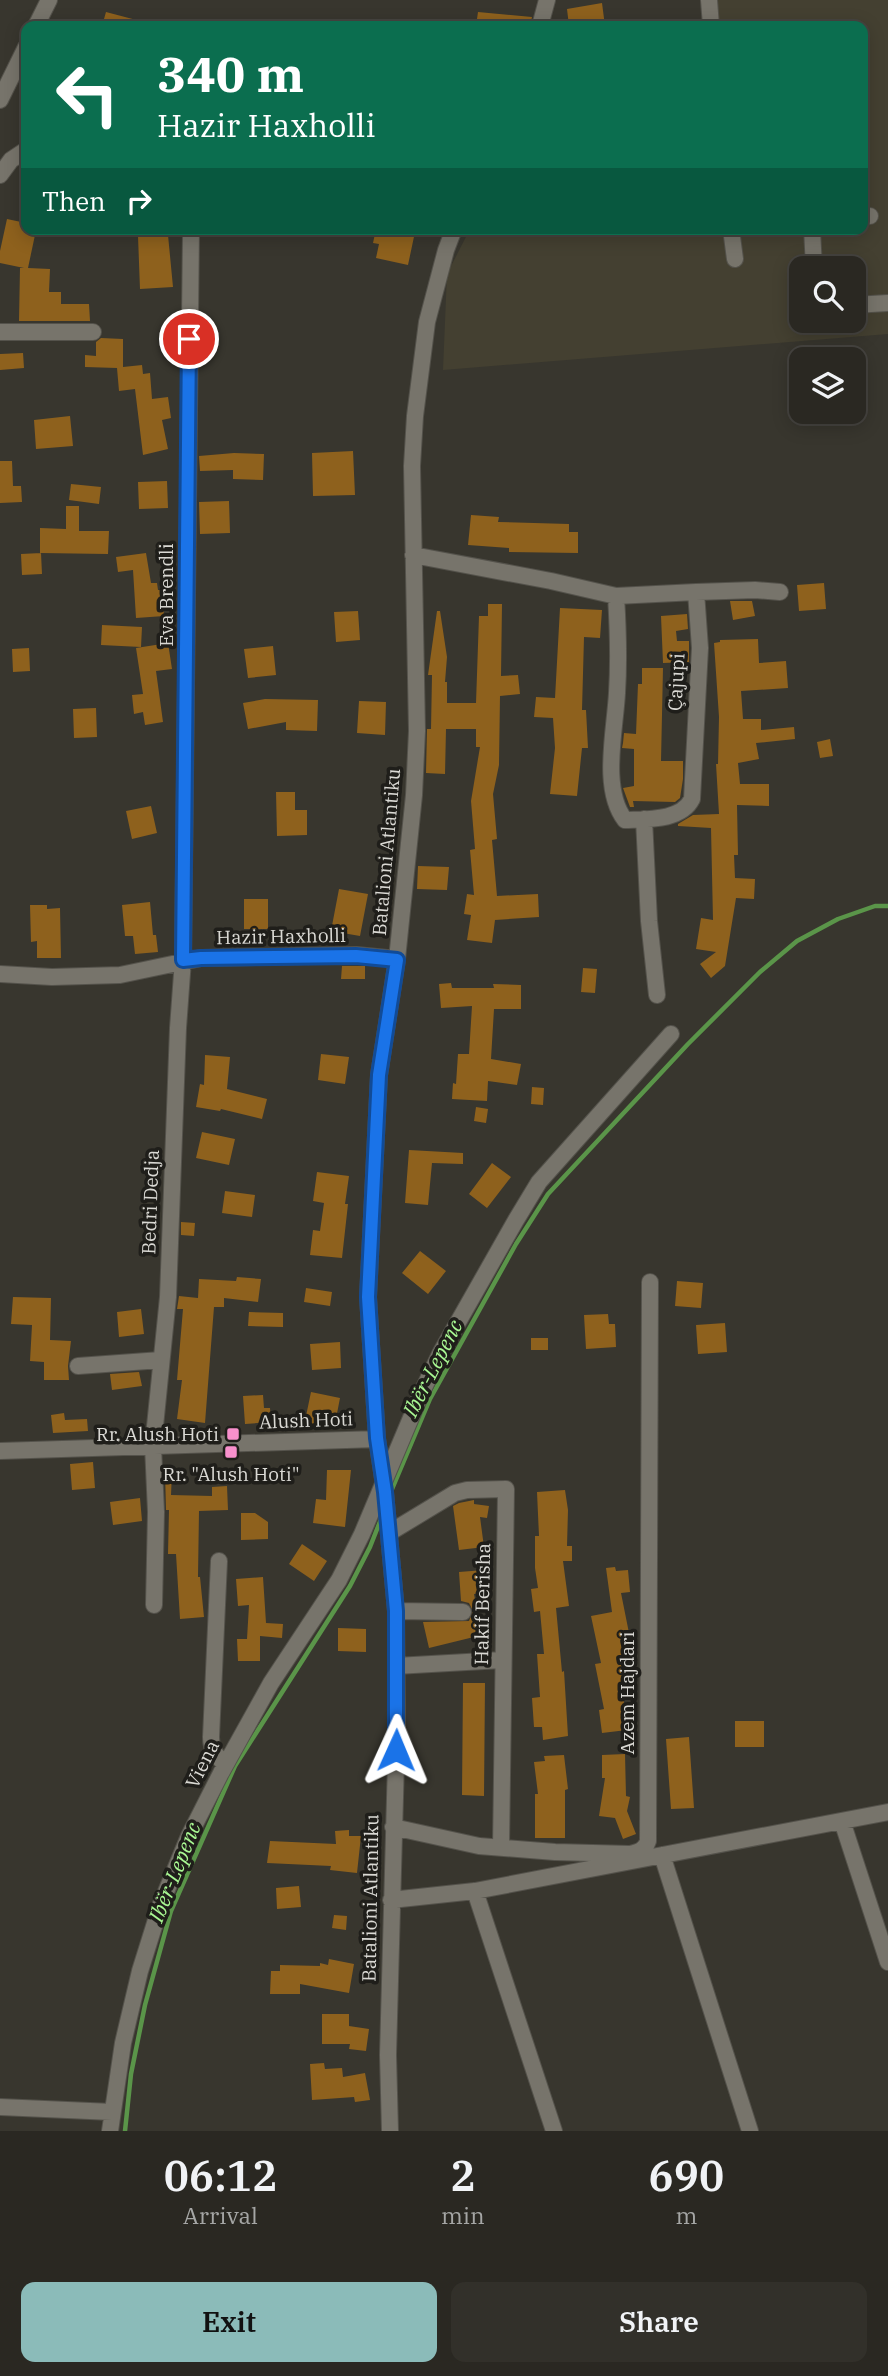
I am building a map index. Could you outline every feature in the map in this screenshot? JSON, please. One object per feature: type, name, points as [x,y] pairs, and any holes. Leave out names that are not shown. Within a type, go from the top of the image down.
[{"type":"street","points":[[38,21],[49,0]]},
{"type":"street","points":[[541,21],[547,0]]},
{"type":"street","points":[[709,0],[711,21]]},
{"type":"street","points":[[0,100],[21,57]]},
{"type":"street","points":[[0,175],[6,154]]},
{"type":"street","name":"Eva Brendli","points":[[183,960],[191,235]]},
{"type":"street","name":"Batalioni Atlantiku","points":[[390,2131],[388,2055],[396,1611],[377,1438],[368,1297],[379,1075],[397,960],[414,795],[417,731],[412,467],[420,370],[435,285],[452,235]]},
{"type":"street","points":[[732,235],[735,259]]},
{"type":"street","points":[[812,235],[813,256]]},
{"type":"street","points":[[866,304],[888,303]]},
{"type":"street","points":[[0,332],[93,332]]},
{"type":"street","points":[[413,555],[616,596],[755,590],[780,592]]},
{"type":"street","name":"Çajupi","points":[[625,820],[682,812],[692,799],[700,648],[700,618],[696,592]]},
{"type":"street","points":[[616,596],[619,654],[612,781],[614,800],[646,850]]},
{"type":"street","points":[[644,819],[649,921],[657,995]]},
{"type":"street","name":"Hazir Haxholli","points":[[0,974],[52,977],[120,975],[201,958],[356,956],[397,960]]},
{"type":"street","name":"Bedri Dedja","points":[[153,1446],[168,1297],[183,960]]},
{"type":"street","name":"Batalioni Atlantiku","points":[[384,1487],[440,1354],[539,1182],[671,1034]]},
{"type":"street","name":"Azem Hajdari","points":[[393,1827],[479,1846],[501,1848],[630,1854],[643,1850],[648,1841],[650,1282]]},
{"type":"street","points":[[78,1366],[161,1360]]},
{"type":"street","name":"Alush Hoti","points":[[0,1451],[377,1438]]},
{"type":"street","points":[[153,1446],[156,1512],[155,1605]]},
{"type":"street","name":"Viena","points":[[110,2131],[123,2043],[140,1971],[158,1915],[190,1836],[225,1764],[271,1683],[339,1580],[384,1487]]},
{"type":"street","name":"Hakif Berisha","points":[[389,1533],[455,1493],[506,1489],[501,1848]]},
{"type":"street","points":[[219,1561],[211,1747],[225,1764]]},
{"type":"street","points":[[396,1611],[463,1612]]},
{"type":"street","points":[[396,1666],[502,1660]]},
{"type":"street","points":[[391,1900],[475,1891],[888,1812]]},
{"type":"street","points":[[842,1821],[888,1962]]},
{"type":"street","points":[[662,1855],[750,2131]]},
{"type":"street","points":[[475,1891],[554,2131]]},
{"type":"street","points":[[0,2107],[112,2112]]},
{"type":"shaded area","points":[[711,0],[888,0],[888,334],[443,370],[447,274],[467,235],[868,235],[868,21],[713,21]]},
{"type":"building","points":[[602,3],[604,21],[568,21],[567,9]]},
{"type":"building","points":[[106,12],[140,21],[103,21]]},
{"type":"building","points":[[478,12],[532,17],[531,21],[477,21]]},
{"type":"building","points":[[7,219],[21,222],[21,235],[35,235],[28,268],[50,269],[49,292],[61,292],[61,304],[89,304],[90,321],[19,321],[20,268],[24,268],[0,263]]},
{"type":"building","points":[[168,235],[173,287],[140,289],[138,236]]},
{"type":"building","points":[[375,235],[414,235],[408,265],[376,258],[379,244],[373,243]]},
{"type":"building","points":[[101,338],[123,339],[123,367],[142,365],[143,374],[150,373],[152,399],[168,397],[171,418],[162,420],[168,449],[143,455],[135,389],[119,391],[117,368],[85,367],[85,355],[96,356],[96,342]]},
{"type":"building","points":[[23,353],[24,368],[0,370],[0,354]]},
{"type":"building","points":[[70,416],[73,446],[36,449],[34,420]]},
{"type":"building","points":[[353,451],[355,495],[313,496],[312,453]]},
{"type":"building","points":[[264,454],[263,480],[233,479],[233,470],[200,471],[199,456]]},
{"type":"building","points":[[0,461],[12,461],[13,486],[21,486],[22,502],[0,503]]},
{"type":"building","points":[[167,481],[168,508],[139,509],[138,482]]},
{"type":"building","points":[[71,484],[101,487],[99,504],[69,500]]},
{"type":"building","points":[[229,501],[230,533],[200,534],[199,502]]},
{"type":"building","points":[[66,506],[79,506],[79,531],[109,531],[108,554],[40,553],[40,528],[66,529]]},
{"type":"building","points":[[471,515],[499,517],[498,522],[569,524],[569,532],[578,532],[578,553],[509,552],[509,548],[468,545]]},
{"type":"building","points":[[41,553],[42,574],[22,575],[21,554]]},
{"type":"building","points":[[146,553],[151,583],[157,583],[158,590],[162,590],[164,616],[136,618],[133,570],[118,572],[116,557]]},
{"type":"building","points":[[824,583],[826,609],[799,611],[797,585]]},
{"type":"building","points":[[730,601],[752,601],[755,616],[733,620]]},
{"type":"building","points":[[488,604],[502,604],[501,676],[518,675],[520,694],[500,696],[499,765],[493,794],[497,839],[492,840],[497,896],[538,894],[539,917],[495,920],[492,943],[467,940],[471,915],[464,914],[467,894],[474,895],[470,850],[475,849],[471,801],[480,747],[476,747],[476,729],[446,729],[445,774],[426,773],[427,729],[431,729],[432,675],[428,675],[437,611],[440,611],[447,657],[447,703],[476,703],[479,616],[488,616]]},
{"type":"building","points":[[560,608],[602,610],[600,638],[584,637],[582,710],[586,710],[588,748],[582,748],[577,796],[550,794],[555,748],[553,718],[534,717],[536,697],[555,698]]},
{"type":"building","points":[[358,611],[360,640],[336,642],[334,612]]},
{"type":"building","points":[[687,614],[688,629],[676,631],[677,641],[689,641],[689,662],[663,663],[661,616]]},
{"type":"building","points":[[102,625],[142,627],[141,647],[101,645]]},
{"type":"building","points":[[758,639],[759,663],[786,661],[788,688],[741,691],[743,719],[761,719],[761,730],[794,727],[795,739],[756,743],[759,759],[738,763],[740,784],[769,784],[769,806],[737,805],[738,855],[734,855],[735,878],[755,879],[754,899],[736,898],[725,966],[711,978],[700,964],[716,952],[696,949],[701,918],[713,920],[711,828],[678,824],[693,815],[719,814],[716,764],[719,717],[714,643],[720,640]]},
{"type":"building","points":[[168,643],[172,669],[156,671],[163,722],[145,725],[143,712],[134,714],[132,695],[143,694],[136,648]]},
{"type":"building","points":[[273,646],[276,675],[248,678],[244,649]]},
{"type":"building","points":[[29,648],[30,671],[13,672],[12,649]]},
{"type":"building","points":[[642,668],[663,668],[661,761],[683,761],[683,779],[680,798],[675,802],[633,801],[634,807],[630,807],[623,788],[634,786],[634,749],[622,748],[624,733],[636,734],[638,684],[642,684]]},
{"type":"building","points":[[265,699],[318,700],[317,731],[286,730],[286,722],[248,729],[243,703]]},
{"type":"building","points":[[359,701],[386,702],[385,735],[357,733]]},
{"type":"building","points":[[96,708],[97,737],[74,738],[73,709]]},
{"type":"building","points":[[830,739],[833,756],[820,758],[817,742]]},
{"type":"building","points":[[276,792],[295,792],[295,810],[307,810],[307,835],[277,836]]},
{"type":"building","points":[[151,806],[157,833],[132,839],[126,811]]},
{"type":"building","points":[[418,866],[449,867],[447,890],[417,889]]},
{"type":"building","points":[[339,889],[368,894],[360,936],[331,931]]},
{"type":"building","points":[[244,899],[268,899],[268,929],[244,929]]},
{"type":"building","points":[[150,902],[153,935],[156,935],[158,952],[135,954],[133,936],[125,936],[122,905]]},
{"type":"building","points":[[30,905],[47,905],[47,909],[60,908],[61,958],[37,958],[37,941],[31,942]]},
{"type":"building","points":[[342,966],[365,966],[365,979],[341,979]]},
{"type":"building","points":[[583,968],[597,969],[595,993],[581,992]]},
{"type":"building","points":[[451,983],[452,988],[494,988],[493,984],[521,985],[521,1009],[494,1009],[491,1059],[521,1064],[517,1085],[488,1081],[487,1101],[452,1099],[458,1054],[469,1054],[472,1006],[441,1008],[439,984]]},
{"type":"building","points":[[321,1054],[349,1057],[345,1084],[318,1080]]},
{"type":"building","points":[[205,1055],[230,1057],[227,1089],[267,1099],[262,1119],[221,1109],[196,1107],[200,1084],[204,1085]]},
{"type":"building","points":[[532,1087],[544,1088],[543,1105],[531,1104]]},
{"type":"building","points":[[476,1107],[488,1109],[486,1123],[474,1121]]},
{"type":"building","points":[[202,1132],[235,1139],[229,1165],[196,1158]]},
{"type":"building","points":[[409,1150],[463,1153],[463,1164],[432,1163],[428,1205],[405,1203]]},
{"type":"building","points":[[492,1163],[511,1177],[487,1208],[469,1194]]},
{"type":"building","points":[[317,1172],[349,1176],[342,1258],[310,1255],[313,1230],[320,1231],[324,1203],[313,1201]]},
{"type":"building","points":[[225,1191],[255,1195],[252,1217],[222,1213]]},
{"type":"building","points":[[181,1222],[195,1223],[194,1236],[181,1235]]},
{"type":"building","points":[[420,1251],[446,1271],[428,1294],[402,1273]]},
{"type":"building","points":[[237,1277],[261,1279],[258,1302],[224,1298],[224,1307],[214,1307],[205,1423],[177,1419],[182,1380],[177,1380],[183,1309],[177,1309],[179,1296],[198,1298],[199,1279],[236,1281]]},
{"type":"building","points":[[677,1281],[703,1283],[701,1308],[675,1306]]},
{"type":"building","points":[[306,1288],[332,1292],[330,1306],[304,1302]]},
{"type":"building","points":[[13,1297],[51,1298],[50,1340],[71,1341],[69,1380],[44,1380],[44,1362],[30,1361],[32,1325],[11,1324]]},
{"type":"building","points":[[141,1309],[144,1334],[119,1337],[117,1312]]},
{"type":"building","points":[[249,1312],[283,1313],[283,1327],[248,1326]]},
{"type":"building","points":[[608,1314],[609,1324],[615,1324],[616,1347],[586,1349],[584,1315]]},
{"type":"building","points":[[725,1323],[727,1352],[698,1354],[696,1325]]},
{"type":"building","points":[[531,1338],[548,1338],[548,1350],[531,1350]]},
{"type":"building","points":[[340,1342],[341,1368],[312,1370],[310,1344]]},
{"type":"building","points":[[139,1372],[142,1386],[112,1390],[110,1374]]},
{"type":"building","points":[[311,1392],[340,1398],[334,1429],[311,1424],[312,1418],[306,1416]]},
{"type":"building","points":[[263,1395],[264,1408],[270,1408],[271,1422],[245,1424],[243,1396]]},
{"type":"building","points":[[64,1413],[65,1420],[87,1419],[88,1431],[53,1433],[51,1415]]},
{"type":"building","points":[[93,1462],[95,1488],[72,1490],[70,1464]]},
{"type":"building","points":[[327,1470],[351,1470],[345,1527],[313,1523],[316,1499],[326,1500]]},
{"type":"building","points":[[165,1471],[172,1472],[171,1495],[212,1496],[212,1487],[227,1486],[228,1510],[199,1511],[198,1577],[204,1617],[180,1619],[176,1554],[168,1554],[169,1510],[166,1510]]},
{"type":"building","points":[[565,1490],[568,1510],[567,1546],[572,1546],[572,1561],[563,1561],[569,1606],[556,1608],[568,1736],[543,1740],[542,1727],[534,1727],[532,1698],[540,1697],[537,1654],[544,1654],[540,1611],[534,1612],[531,1589],[538,1588],[535,1568],[535,1536],[539,1536],[537,1492]]},
{"type":"building","points":[[140,1498],[142,1521],[113,1525],[110,1502]]},
{"type":"building","points":[[474,1500],[474,1504],[489,1506],[487,1518],[480,1517],[484,1547],[459,1550],[453,1506]]},
{"type":"building","points":[[241,1513],[255,1513],[268,1522],[268,1539],[241,1540]]},
{"type":"building","points":[[302,1544],[327,1561],[314,1581],[289,1564]]},
{"type":"building","points":[[615,1567],[616,1571],[628,1570],[630,1592],[621,1593],[630,1638],[620,1640],[629,1685],[622,1686],[627,1730],[602,1733],[599,1710],[604,1709],[595,1664],[601,1663],[591,1616],[612,1612],[606,1568]]},
{"type":"building","points":[[484,1570],[486,1593],[474,1594],[482,1635],[429,1648],[423,1622],[469,1621],[473,1611],[469,1603],[461,1601],[459,1572]]},
{"type":"building","points":[[263,1577],[266,1623],[283,1624],[282,1638],[260,1636],[260,1661],[238,1661],[237,1639],[247,1639],[249,1605],[238,1606],[236,1579]]},
{"type":"building","points":[[338,1628],[366,1629],[366,1652],[338,1651]]},
{"type":"building","points":[[463,1683],[485,1683],[484,1796],[462,1795]]},
{"type":"building","points":[[735,1721],[764,1721],[764,1747],[735,1747]]},
{"type":"building","points":[[689,1737],[694,1808],[671,1809],[666,1739]]},
{"type":"building","points":[[625,1754],[626,1796],[630,1797],[627,1811],[636,1834],[623,1839],[615,1818],[599,1816],[605,1778],[602,1778],[602,1755]]},
{"type":"building","points":[[564,1755],[568,1789],[565,1790],[565,1838],[535,1838],[535,1794],[538,1794],[534,1762],[545,1761],[544,1756]]},
{"type":"building","points":[[349,1830],[349,1836],[361,1836],[357,1873],[330,1870],[331,1866],[267,1863],[270,1841],[336,1844],[335,1831]]},
{"type":"building","points":[[299,1886],[301,1907],[277,1909],[276,1888]]},
{"type":"building","points":[[334,1915],[347,1916],[346,1930],[332,1928]]},
{"type":"building","points":[[329,1959],[354,1964],[349,1993],[300,1984],[300,1994],[270,1994],[271,1971],[280,1971],[280,1965],[320,1966],[320,1963],[328,1965]]},
{"type":"building","points":[[322,2014],[349,2014],[349,2026],[369,2029],[366,2051],[349,2049],[350,2044],[322,2044]]},
{"type":"building","points":[[324,2063],[325,2069],[342,2068],[343,2077],[365,2073],[370,2100],[355,2102],[354,2097],[312,2100],[310,2064]]},
{"type":"waterway","name":"Ibër-Lepenc","points":[[390,1494],[430,1399],[516,1244],[548,1194],[688,1044],[760,972],[797,941],[838,919],[875,906],[888,906]]},
{"type":"waterway","name":"Ibër-Lepenc","points":[[125,2131],[131,2074],[145,2005],[171,1911],[235,1766],[350,1586],[381,1519]]},
{"type":"place","name":"Rr. Alush Hoti","points":[[233,1434]]},
{"type":"place","name":"Rr. \"Alush Hoti\"","points":[[231,1452]]},
{"type":"route","points":[[189,339],[183,960],[356,956],[397,960],[379,1075],[368,1297],[377,1438],[396,1611],[396,1750]]}]
